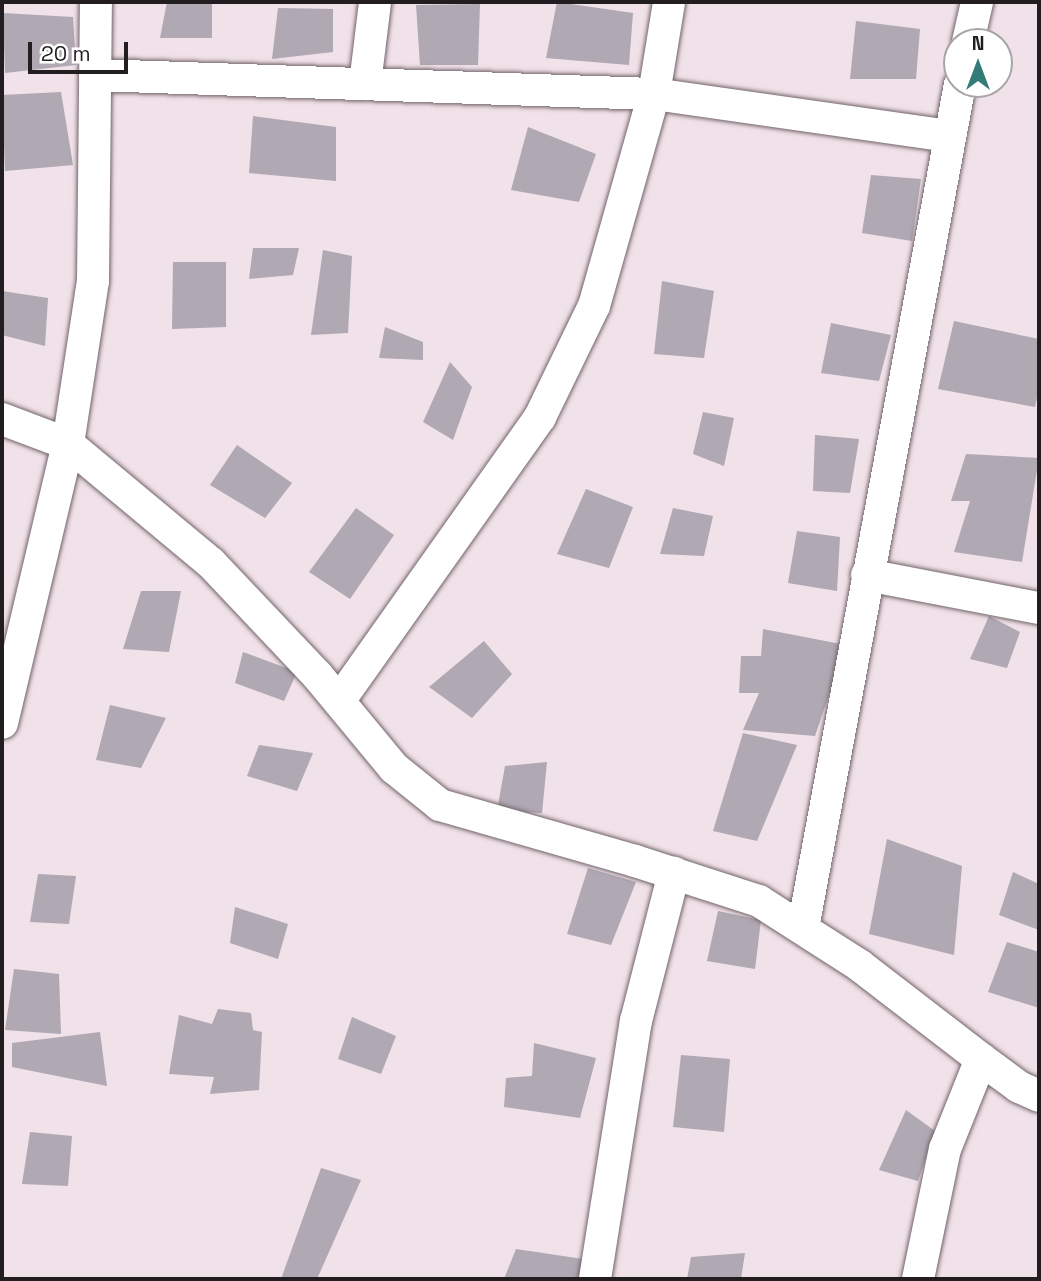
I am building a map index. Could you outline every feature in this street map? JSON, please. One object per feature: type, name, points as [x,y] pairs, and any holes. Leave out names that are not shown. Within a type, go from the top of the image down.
[{"type":"street","points":[[2,723],[68,444],[93,281],[96,2]]},
{"type":"street","points":[[365,84],[375,2]]},
{"type":"street","points":[[339,701],[453,545],[540,417],[594,306],[654,94],[668,2]]},
{"type":"street","points":[[971,28],[977,2]]},
{"type":"street","points":[[95,75],[654,94],[948,136]]},
{"type":"street","points":[[803,928],[957,98]]},
{"type":"street","points":[[2,419],[68,444],[211,563],[339,701],[394,768],[440,805],[674,873],[759,901],[859,965],[1019,1087],[1039,1096]]},
{"type":"street","points":[[867,575],[1039,608]]},
{"type":"street","points":[[595,1279],[636,1021],[674,873]]},
{"type":"street","points":[[918,1279],[945,1149],[981,1059]]},
{"type":"building","points":[[167,2],[212,2],[212,38],[160,38]]},
{"type":"building","points":[[557,2],[633,13],[629,65],[546,58]]},
{"type":"building","points":[[480,4],[478,65],[420,65],[416,5]]},
{"type":"building","points":[[278,8],[333,9],[333,52],[272,59]]},
{"type":"building","points":[[3,13],[73,17],[76,65],[5,73]]},
{"type":"building","points":[[856,21],[920,29],[916,79],[850,79]]},
{"type":"building","points":[[61,92],[73,165],[5,171],[2,95]]},
{"type":"building","points":[[253,116],[336,127],[336,181],[249,173]]},
{"type":"building","points":[[528,127],[596,154],[579,202],[511,190]]},
{"type":"building","points":[[871,175],[921,179],[912,241],[862,233]]},
{"type":"building","points":[[253,248],[299,248],[293,275],[249,279]]},
{"type":"building","points":[[323,250],[352,256],[348,333],[311,335]]},
{"type":"building","points":[[173,262],[226,262],[226,327],[172,329]]},
{"type":"building","points":[[662,281],[714,291],[704,358],[654,354]]},
{"type":"building","points":[[2,291],[48,298],[45,346],[2,335]]},
{"type":"building","points":[[954,321],[1039,339],[1039,389],[1035,407],[938,389]]},
{"type":"building","points":[[831,323],[891,335],[879,381],[821,373]]},
{"type":"building","points":[[385,327],[423,342],[423,360],[379,358]]},
{"type":"building","points":[[450,362],[472,387],[453,440],[423,422]]},
{"type":"building","points":[[703,412],[734,418],[724,466],[693,454]]},
{"type":"building","points":[[815,435],[859,439],[850,493],[813,491]]},
{"type":"building","points":[[237,445],[292,483],[265,518],[210,485]]},
{"type":"building","points":[[966,454],[1039,458],[1022,562],[954,552],[970,501],[951,501]]},
{"type":"building","points":[[586,489],[633,507],[609,568],[557,554]]},
{"type":"building","points":[[356,508],[394,535],[350,599],[309,572]]},
{"type":"building","points":[[673,508],[713,516],[704,556],[660,554]]},
{"type":"building","points":[[797,531],[840,537],[837,591],[788,583]]},
{"type":"building","points":[[141,591],[181,591],[169,652],[123,649]]},
{"type":"building","points":[[989,616],[1020,632],[1007,668],[970,659]]},
{"type":"building","points":[[763,629],[846,645],[815,736],[743,730],[759,693],[739,693],[741,656],[761,656]]},
{"type":"building","points":[[484,641],[512,674],[472,718],[429,687]]},
{"type":"building","points":[[243,652],[297,672],[284,701],[235,683]]},
{"type":"building","points":[[110,705],[166,718],[141,768],[96,760]]},
{"type":"building","points":[[743,733],[797,745],[757,841],[713,831]]},
{"type":"building","points":[[259,745],[313,753],[297,791],[247,776]]},
{"type":"building","points":[[547,762],[542,813],[497,811],[505,766]]},
{"type":"building","points":[[887,839],[962,866],[954,955],[869,934]]},
{"type":"building","points":[[588,868],[636,882],[611,945],[567,934]]},
{"type":"building","points":[[1013,872],[1039,884],[1039,930],[999,915]]},
{"type":"building","points":[[38,874],[76,876],[69,924],[30,922]]},
{"type":"building","points":[[235,907],[288,924],[278,959],[230,943]]},
{"type":"building","points":[[718,911],[761,920],[755,969],[707,961]]},
{"type":"building","points":[[1007,942],[1039,952],[1039,1008],[988,992]]},
{"type":"building","points":[[14,969],[59,974],[61,1034],[5,1030]]},
{"type":"building","points":[[218,1009],[251,1013],[253,1030],[262,1032],[259,1090],[210,1094],[214,1077],[169,1074],[179,1015],[212,1024]]},
{"type":"building","points":[[352,1017],[396,1036],[381,1074],[338,1059]]},
{"type":"building","points":[[100,1032],[107,1086],[12,1067],[12,1043]]},
{"type":"building","points":[[534,1043],[596,1058],[580,1118],[504,1107],[506,1078],[532,1076]]},
{"type":"building","points":[[681,1055],[730,1059],[724,1132],[673,1127]]},
{"type":"building","points":[[906,1110],[935,1131],[918,1181],[879,1170]]},
{"type":"building","points":[[30,1132],[72,1136],[68,1186],[22,1184]]},
{"type":"building","points":[[321,1168],[361,1180],[317,1279],[281,1279]]},
{"type":"building","points":[[516,1249],[583,1259],[578,1279],[504,1279]]},
{"type":"building","points":[[745,1253],[741,1279],[687,1279],[691,1257]]}]
